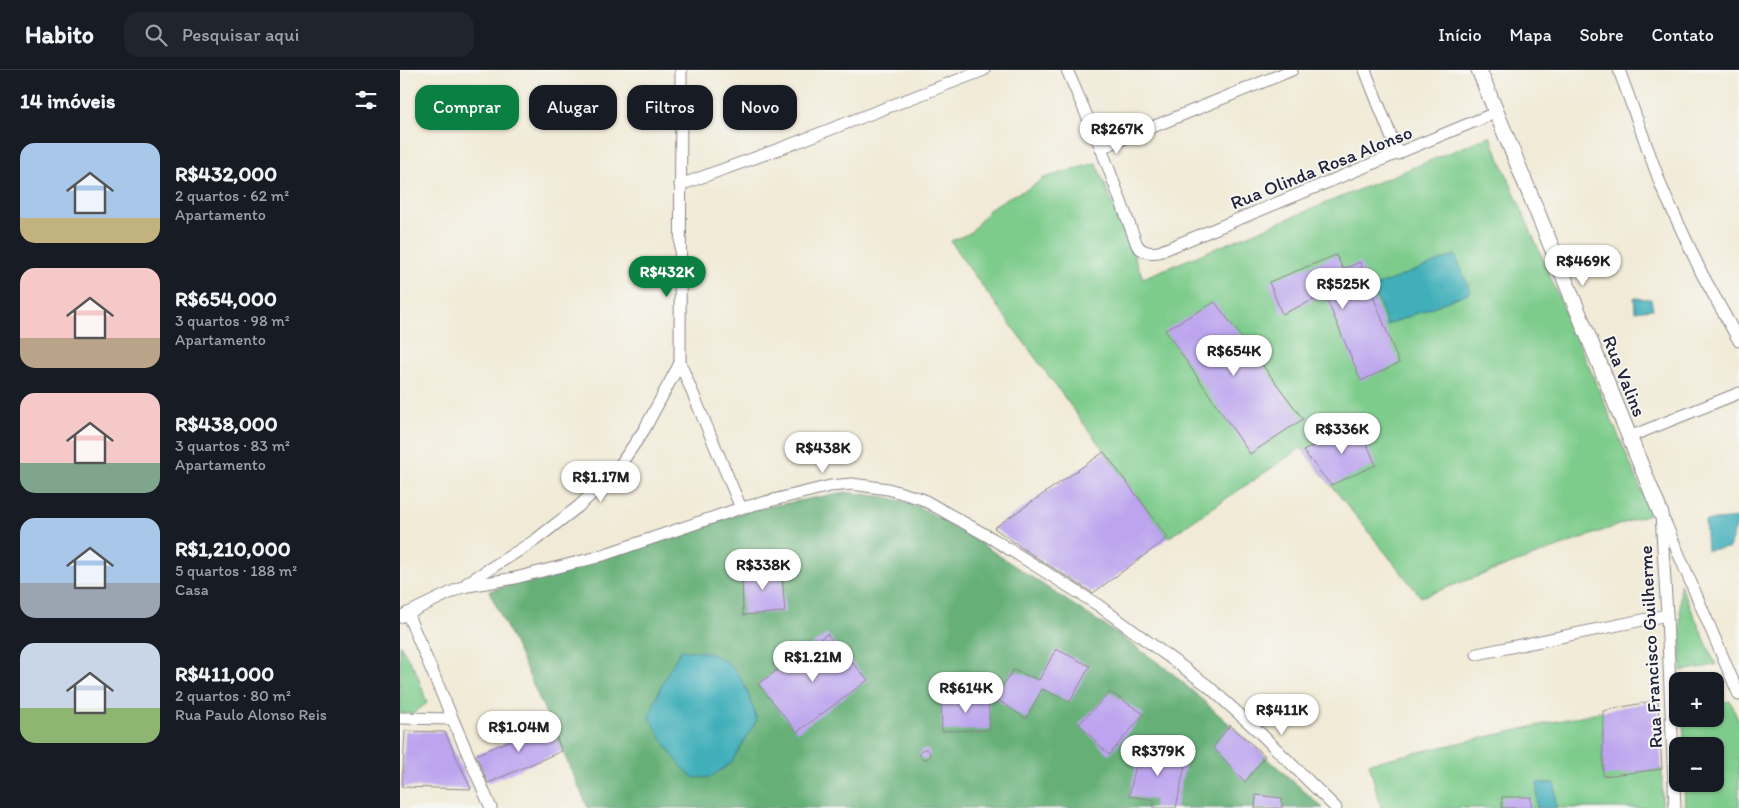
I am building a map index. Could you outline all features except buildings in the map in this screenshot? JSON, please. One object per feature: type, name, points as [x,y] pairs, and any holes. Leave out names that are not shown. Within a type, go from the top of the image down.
[{"type":"street","points":[[681,70],[680,363],[741,508]]},
{"type":"street","points":[[680,185],[984,70]]},
{"type":"street","points":[[1067,70],[1101,148],[1292,70]]},
{"type":"street","points":[[1365,70],[1398,154]]},
{"type":"street","name":"Rua Valins","points":[[1479,70],[1661,514],[1738,690]]},
{"type":"street","points":[[1619,70],[1662,188],[1702,274],[1739,341]]},
{"type":"street","name":"Rua Olinda Rosa Alonso","points":[[1101,148],[1137,245],[1147,253],[1159,252],[1496,113]]},
{"type":"street","points":[[491,808],[403,615],[462,587],[534,541],[579,506],[616,471],[644,430],[680,363]]},
{"type":"street","points":[[1629,437],[1739,394]]},
{"type":"street","points":[[462,587],[515,578],[594,558],[741,508],[830,486],[852,484],[888,489],[922,499],[993,539],[1098,605],[1207,685],[1259,732],[1336,808]]},
{"type":"street","name":"Rua Francisco Guilherme","points":[[1661,514],[1675,808]]},
{"type":"street","points":[[1477,654],[1667,615]]},
{"type":"street","points":[[400,718],[452,720]]},
{"type":"green space","points":[[1490,136],[1651,512],[1421,597],[1301,448],[1168,538],[951,241],[970,233],[990,209],[1007,198],[1030,188],[1044,178],[1096,163],[1143,278]]},
{"type":"green space","points":[[845,492],[887,497],[918,506],[971,537],[1170,671],[1323,808],[588,808],[489,591],[747,511]]},
{"type":"green space","points":[[1680,584],[1716,665],[1681,671]]},
{"type":"green space","points":[[400,644],[417,674],[427,703],[413,714],[400,713]]},
{"type":"green space","points":[[1730,701],[1739,722],[1739,808],[1685,808],[1684,792],[1724,792],[1724,737],[1684,737],[1683,727],[1724,727],[1724,702]]},
{"type":"green space","points":[[1603,711],[1603,775],[1662,769],[1662,808],[1381,808],[1369,763]]},
{"type":"water","points":[[1455,255],[1471,292],[1387,325],[1373,287]]},
{"type":"water","points":[[1634,298],[1651,299],[1653,309],[1635,311]]},
{"type":"water","points":[[1739,518],[1729,548],[1707,550],[1705,521]]},
{"type":"water","points":[[681,650],[708,653],[728,664],[741,679],[757,720],[731,763],[711,777],[694,778],[687,772],[669,750],[649,717],[663,682]]},
{"type":"water","points":[[1537,783],[1555,783],[1556,808],[1537,808]]}]
